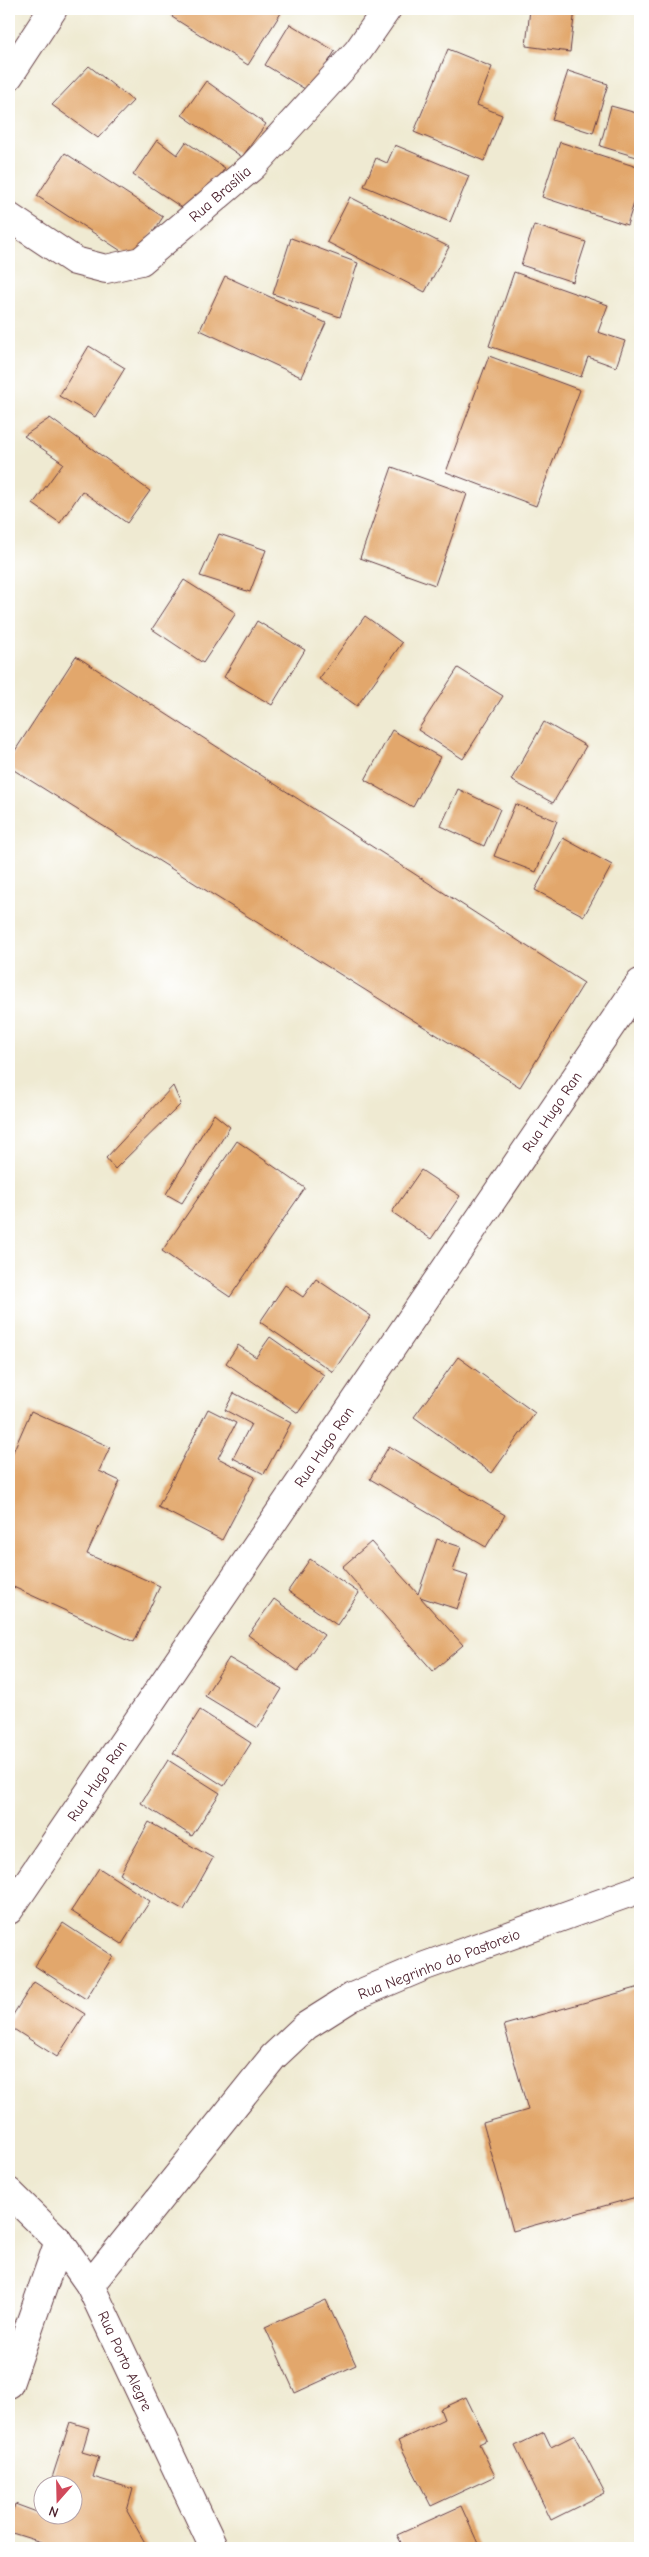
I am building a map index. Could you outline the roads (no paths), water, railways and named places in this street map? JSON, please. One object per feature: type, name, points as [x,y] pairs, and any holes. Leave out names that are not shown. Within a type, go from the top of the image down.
[{"type":"street","points":[[9,76],[53,9]]},
{"type":"street","name":"Rua Brasília","points":[[9,217],[75,261],[106,269],[141,261],[253,166],[358,51],[387,9]]},
{"type":"street","name":"Rua Hugo Ran","points":[[9,1910],[640,983]]},
{"type":"street","name":"Rua Negrinho do Pastoreio","points":[[90,2285],[273,2057],[306,2026],[352,1998],[425,1966],[640,1889]]},
{"type":"street","name":"Rua Porto Alegre","points":[[9,2192],[59,2241],[90,2285],[214,2548]]},
{"type":"street","points":[[9,2384],[59,2241]]}]
